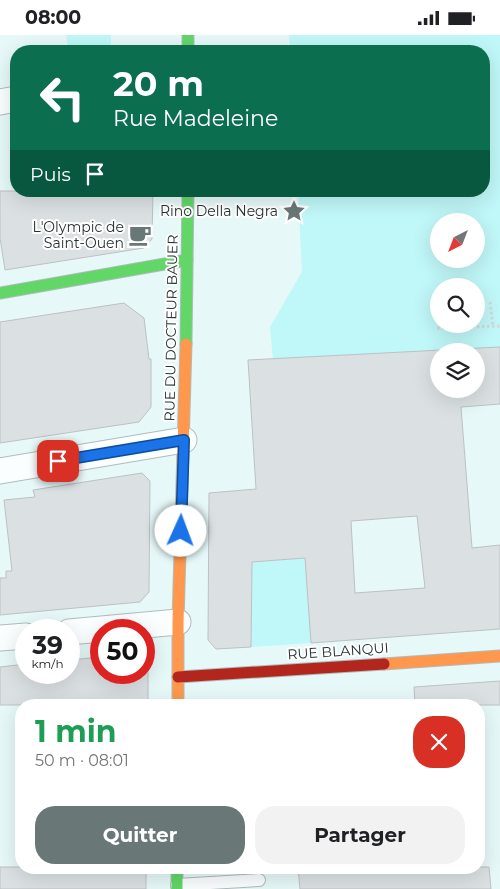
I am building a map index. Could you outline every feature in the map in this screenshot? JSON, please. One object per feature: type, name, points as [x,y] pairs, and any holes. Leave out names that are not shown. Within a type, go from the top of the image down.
[{"type":"main road","name":"RUE DU DOCTEUR BAUER","points":[[178,699],[178,622],[184,440],[188,197]]},
{"type":"main road","points":[[0,293],[187,260]]},
{"type":"main road","name":"RUE BLANQUI","points":[[178,677],[500,655]]},
{"type":"main road","points":[[177,874],[177,887]]},
{"type":"street","points":[[0,471],[184,440]]},
{"type":"street","points":[[80,631],[178,622]]},
{"type":"street","points":[[0,638],[15,637]]},
{"type":"lane","points":[[177,887],[259,880]]},
{"type":"path","points":[[490,302],[493,326]]},
{"type":"path","points":[[485,326],[500,326]]},
{"type":"shaded area","points":[[66,35],[111,35],[111,45],[68,45]]},
{"type":"shaded area","points":[[289,35],[500,35],[500,347],[485,348],[485,343],[430,343],[430,351],[273,359],[270,327],[302,272],[298,197],[490,197],[490,45],[290,45]]},
{"type":"shaded area","points":[[305,558],[311,643],[251,647],[252,562]]},
{"type":"building","points":[[0,191],[10,191],[10,197],[153,197],[152,239],[144,248],[5,270],[0,238]]},
{"type":"building","points":[[124,303],[144,318],[149,359],[151,359],[151,407],[139,422],[0,443],[0,322]]},
{"type":"building","points":[[500,347],[500,404],[461,407],[472,548],[500,545],[500,629],[311,643],[305,558],[252,562],[251,647],[216,649],[208,640],[209,493],[256,489],[248,360],[430,351],[430,398],[485,398],[485,348]],"holes":[[[417,516],[425,588],[355,593],[351,521]]]},
{"type":"building","points":[[142,473],[150,481],[149,592],[140,602],[0,615],[0,578],[6,578],[6,571],[12,571],[4,500],[35,497],[33,490]]},
{"type":"building","points":[[90,658],[90,684],[148,684],[148,699],[15,699],[15,705],[0,705],[0,667],[15,665],[15,684],[80,684],[80,659]]},
{"type":"building","points":[[500,681],[500,705],[485,705],[485,699],[415,699],[414,687]]},
{"type":"building","points":[[0,867],[15,867],[15,874],[146,874],[146,889],[0,889]]},
{"type":"building","points":[[485,867],[489,867],[491,889],[300,889],[299,874],[485,874]]},
{"type":"traffic: fast","points":[[188,35],[188,45]]},
{"type":"traffic: fast","points":[[186,344],[188,197]]},
{"type":"traffic: fast","points":[[0,293],[187,260]]},
{"type":"traffic: fast","points":[[177,874],[177,889]]},
{"type":"traffic: slow","points":[[178,699],[178,622],[186,344]]},
{"type":"traffic: slow","points":[[384,664],[500,656]]},
{"type":"traffic: jam","points":[[178,677],[384,664]]},
{"type":"place","name":"Rino Della Negra","points":[[294,211]]},
{"type":"place","name":"L'Olympic de Saint-Ouen","points":[[140,235]]},
{"type":"route","points":[[58,461],[184,440],[181,531]]}]
